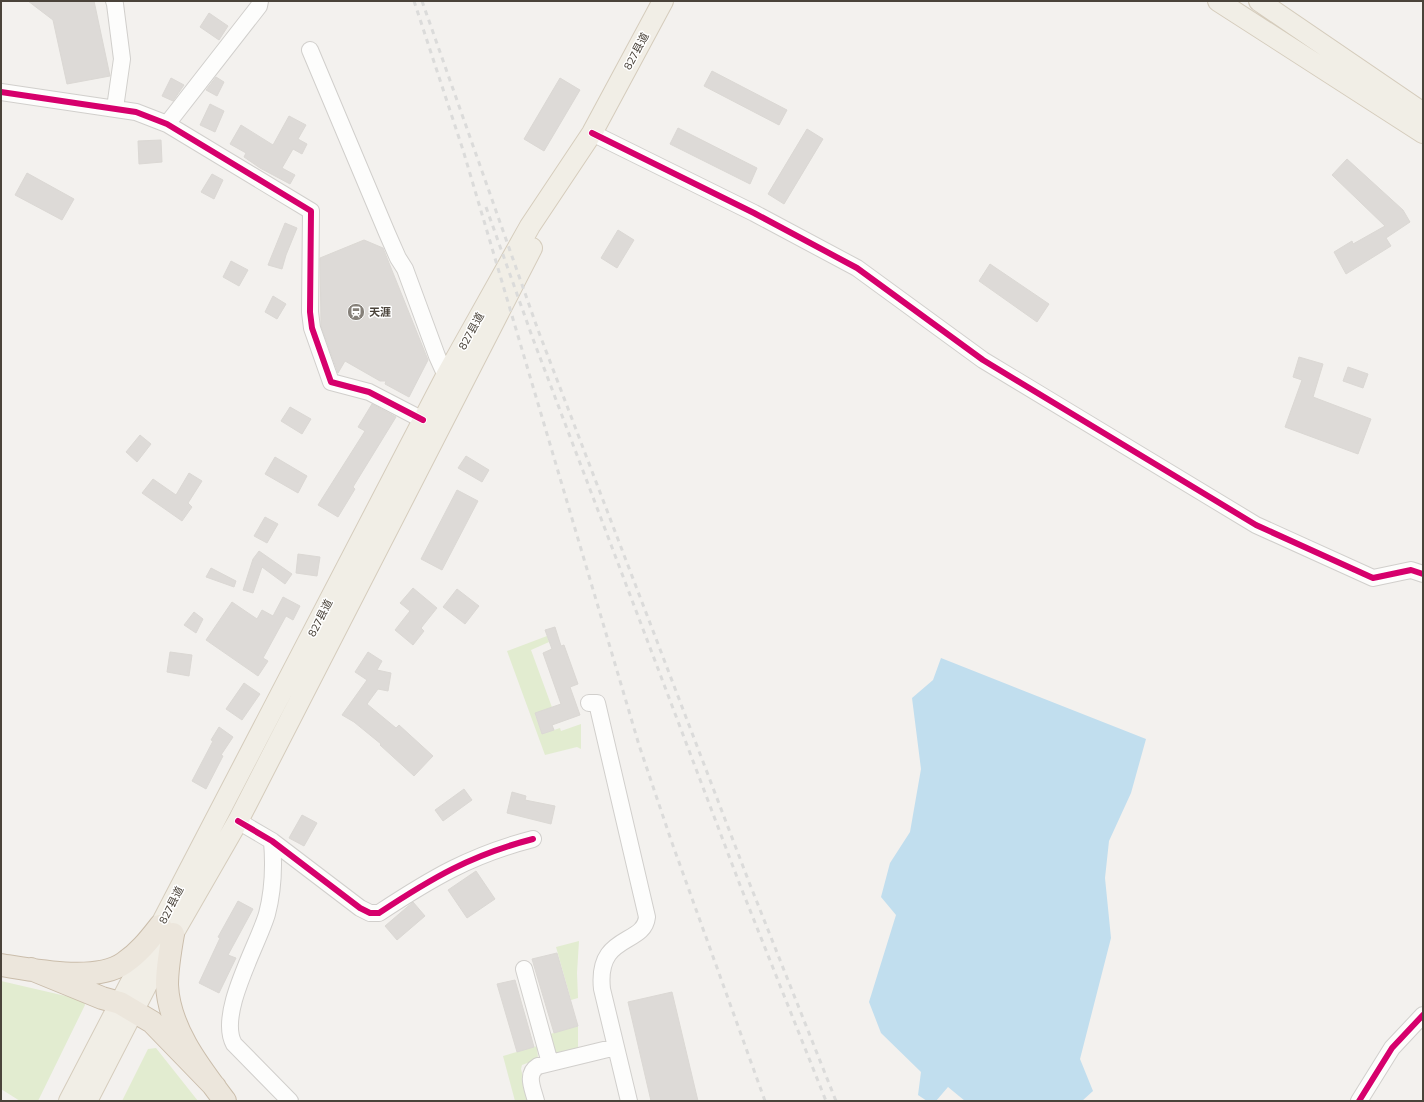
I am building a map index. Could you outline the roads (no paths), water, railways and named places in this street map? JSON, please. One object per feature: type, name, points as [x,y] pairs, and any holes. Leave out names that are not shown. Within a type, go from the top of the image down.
[{"type":"highway","points":[[1,965],[81,974],[116,968],[137,954],[166,930]]},
{"type":"highway","points":[[166,930],[168,970],[167,985],[170,1004],[186,1046],[220,1094]]},
{"type":"highway","points":[[30,969],[127,1007],[152,1022],[220,1094]]},
{"type":"main road","name":"827县道","points":[[166,930],[238,821],[588,138],[663,1]]},
{"type":"main road","points":[[1218,1],[1423,134]]},
{"type":"main road","points":[[1260,1],[1423,113]]},
{"type":"main road","name":"827县道","points":[[87,1101],[127,1007],[423,420],[530,226],[588,138]]},
{"type":"main road","name":"827县道","points":[[69,1101],[127,1007]]},
{"type":"street","points":[[114,1],[122,59],[115,108]]},
{"type":"street","points":[[167,124],[258,6],[260,1]]},
{"type":"street","points":[[310,50],[395,252],[405,269],[437,356],[446,376]]},
{"type":"street","points":[[1,98],[115,108],[146,114],[167,124],[311,211],[310,312],[312,328],[331,382],[369,392],[423,420]]},
{"type":"street","points":[[588,138],[754,213],[857,268],[983,360],[1256,524],[1373,578],[1411,570],[1423,574]]},
{"type":"street","points":[[589,703],[597,703],[647,917],[646,923],[642,929],[611,950],[603,962],[601,976],[602,989],[629,1101]]},
{"type":"street","points":[[238,821],[272,841],[360,908],[370,913],[379,913],[430,880],[469,859],[533,839]]},
{"type":"street","points":[[272,841],[274,856],[268,910],[249,954],[231,1012],[229,1034],[234,1044],[290,1101]]},
{"type":"street","points":[[524,969],[550,1063]]},
{"type":"street","points":[[1359,1101],[1392,1048],[1423,1015]]},
{"type":"street","points":[[536,1101],[530,1078],[531,1073],[538,1066],[616,1047]]},
{"type":"water","points":[[941,658],[1146,739],[1131,793],[1109,841],[1105,878],[1111,938],[1080,1059],[1093,1091],[1082,1101],[965,1101],[948,1087],[936,1101],[927,1101],[918,1095],[921,1072],[881,1033],[869,1002],[896,915],[881,897],[890,863],[910,832],[921,769],[912,698],[933,680]]},
{"type":"railway","points":[[414,1],[463,150],[639,745],[671,840],[765,1101]]},
{"type":"railway","points":[[422,1],[538,330],[749,882],[836,1101]]},
{"type":"railway","points":[[486,207],[533,339],[740,885],[826,1101]]},
{"type":"place","name":"天涯","points":[[356,312]]}]
